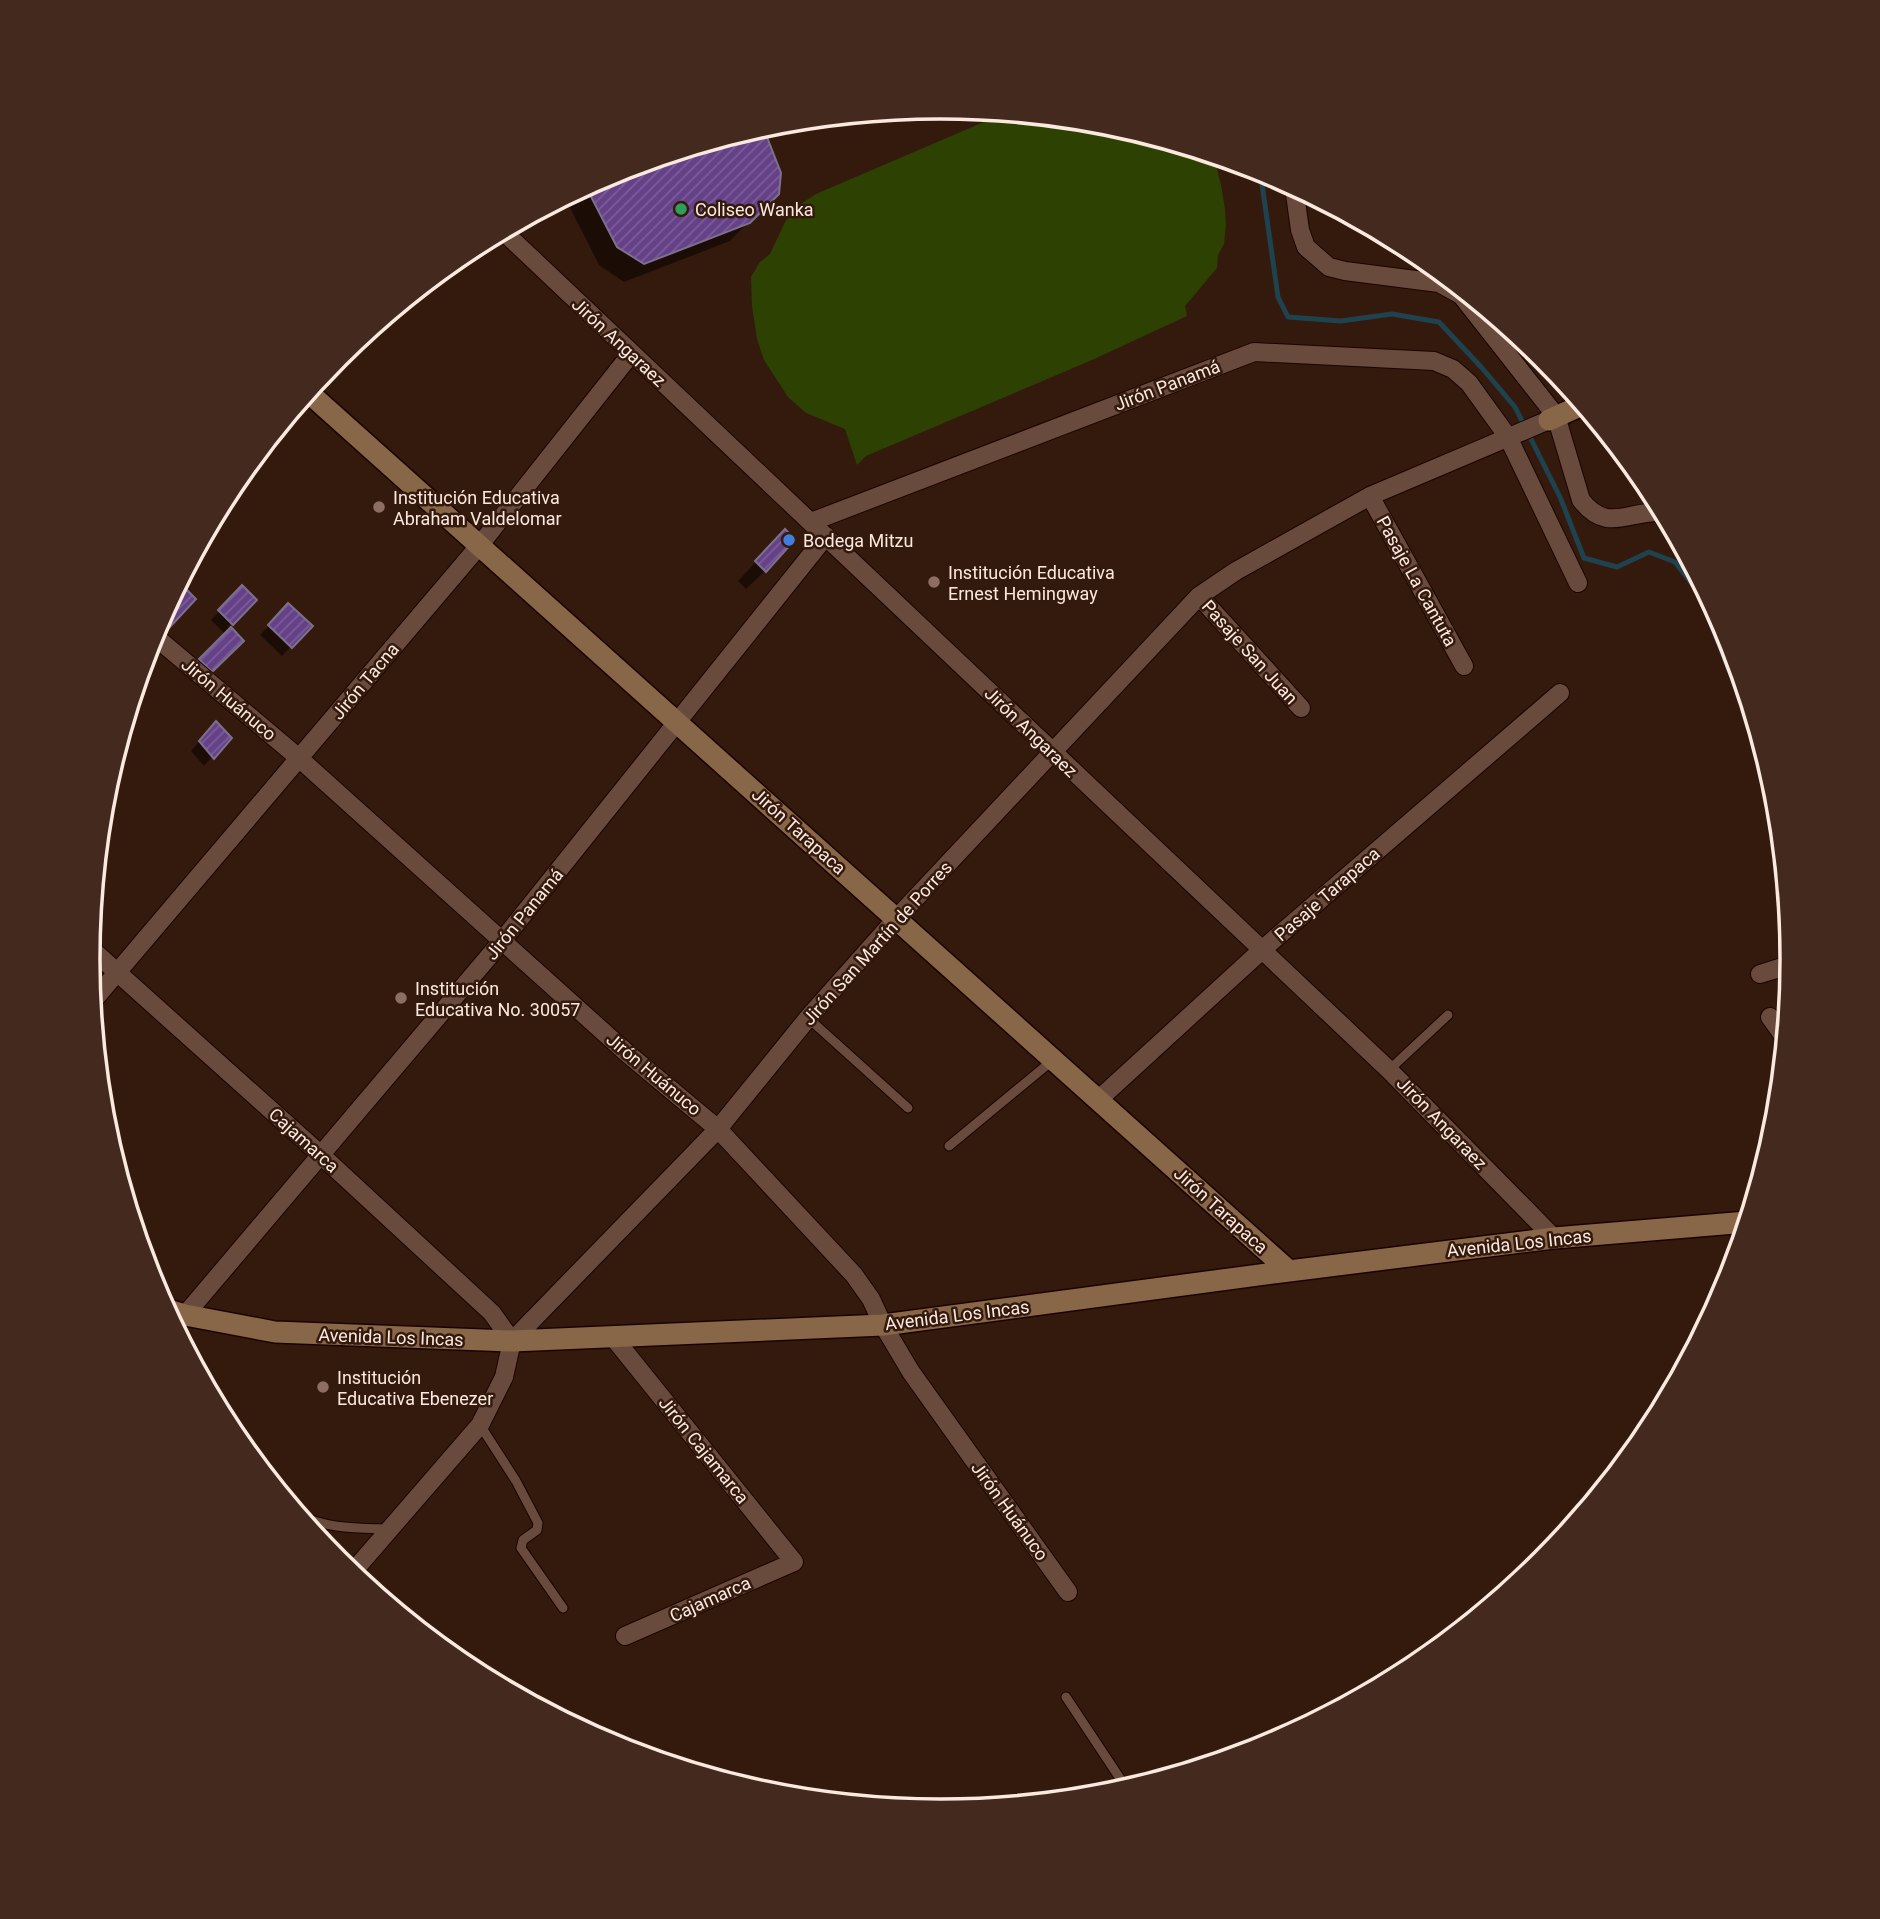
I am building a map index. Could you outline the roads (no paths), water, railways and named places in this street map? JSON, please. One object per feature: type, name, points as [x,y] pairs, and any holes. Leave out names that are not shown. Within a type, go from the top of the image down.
[{"type":"street","points":[[1296,198],[1300,230],[1306,247],[1329,267],[1438,283]]},
{"type":"street","name":"Jirón Angaraez","points":[[510,238],[1390,1070],[1555,1238]]},
{"type":"street","points":[[1472,310],[1553,418],[1581,500],[1587,508],[1611,520],[1651,512]]},
{"type":"street","name":"Jirón Panamá","points":[[811,522],[1254,352],[1434,361],[1453,369],[1469,383],[1511,436],[1578,583]]},
{"type":"street","name":"Jirón Tacna","points":[[101,991],[479,546],[631,354]]},
{"type":"street","name":"Jirón Tarapaca","points":[[315,398],[1289,1271]]},
{"type":"street","points":[[1553,418],[1575,409]]},
{"type":"street","name":"Jirón San Martín de Porres","points":[[512,1341],[718,1129],[808,1018],[896,919],[1199,596],[1236,571],[1370,496],[1553,418]]},
{"type":"street","name":"Pasaje La Cantuta","points":[[1370,496],[1464,666]]},
{"type":"street","name":"Jirón Panamá","points":[[177,1310],[321,1155],[502,941],[826,536]]},
{"type":"street","name":"Pasaje San Juan","points":[[1199,596],[1301,708]]},
{"type":"street","name":"Jirón Huánuco","points":[[162,643],[300,759],[628,1055],[718,1129],[854,1275],[871,1299],[911,1373],[1068,1592]]},
{"type":"street","name":"Pasaje Tarapaca","points":[[1098,1100],[1262,949],[1560,693]]},
{"type":"street","name":"Cajamarca","points":[[100,957],[492,1313],[512,1341]]},
{"type":"street","points":[[1760,974],[1780,968]]},
{"type":"street","points":[[1770,1017],[1777,1027]]},
{"type":"street","name":"Avenida Los Incas","points":[[178,1313],[275,1332],[512,1341],[883,1325],[1555,1238],[1737,1226]]},
{"type":"street","name":"Jirón Cajamarca","points":[[613,1337],[794,1562]]},
{"type":"street","points":[[358,1565],[480,1425],[504,1377],[512,1341]]},
{"type":"street","name":"Cajamarca","points":[[625,1636],[794,1562]]},
{"type":"lane","points":[[1390,1070],[1448,1016]]},
{"type":"lane","points":[[808,1018],[908,1108]]},
{"type":"lane","points":[[950,1146],[1053,1059]]},
{"type":"lane","points":[[480,1425],[516,1481],[538,1523],[537,1531],[523,1540],[521,1548],[563,1608]]},
{"type":"lane","points":[[314,1521],[338,1527],[389,1529]]},
{"type":"lane","points":[[1066,1697],[1121,1780]]},
{"type":"waterway","points":[[1262,183],[1278,297],[1288,317],[1341,321],[1392,314],[1439,322],[1515,407],[1560,497],[1584,558],[1617,567],[1649,552],[1675,562],[1692,583]]},
{"type":"place","name":"Coliseo Wanka","points":[[681,209]]},
{"type":"place","name":"Institución Educativa Abraham Valdelomar","points":[[379,507]]},
{"type":"place","name":"Bodega Mitzu","points":[[789,540]]},
{"type":"place","name":"Institución Educativa Ernest Hemingway","points":[[934,582]]},
{"type":"place","name":"Institución Educativa No. 30057","points":[[401,998]]},
{"type":"place","name":"Institución Educativa Ebenezer","points":[[323,1387]]}]
